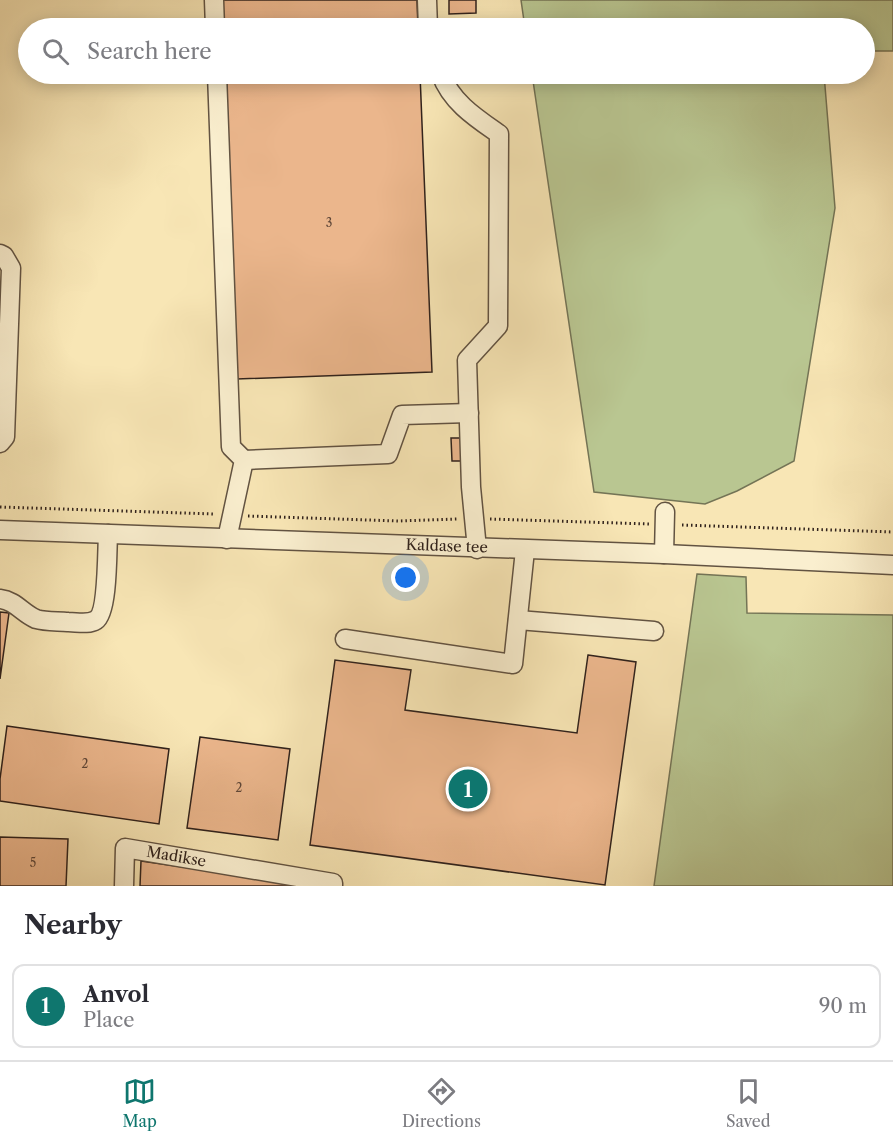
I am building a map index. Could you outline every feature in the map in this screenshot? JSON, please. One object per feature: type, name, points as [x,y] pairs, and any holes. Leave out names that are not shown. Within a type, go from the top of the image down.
[{"type":"street","points":[[214,0],[215,18]]},
{"type":"street","points":[[427,0],[428,18]]},
{"type":"street","points":[[217,84],[231,447],[244,460],[388,454],[402,415],[469,413]]},
{"type":"street","points":[[446,84],[463,108],[499,135],[498,326],[467,360],[477,549]]},
{"type":"street","points":[[0,254],[4,256],[11,268],[5,437],[0,443]]},
{"type":"street","points":[[227,539],[244,460]]},
{"type":"street","points":[[664,554],[665,518]]},
{"type":"street","name":"Kaldase tee","points":[[0,530],[664,554],[893,565]]},
{"type":"street","points":[[0,599],[18,605],[29,616],[40,620],[89,623],[97,620],[102,614],[108,534]]},
{"type":"street","points":[[345,639],[513,664],[525,550]]},
{"type":"street","points":[[518,620],[654,632]]},
{"type":"street","name":"Madikse","points":[[124,886],[125,849],[333,883],[333,886]]},
{"type":"path","points":[[0,507],[398,521],[474,518],[665,518],[893,532]]},
{"type":"green space","points":[[521,0],[893,0],[893,51],[875,51],[875,18],[524,18]]},
{"type":"green space","points":[[533,84],[825,84],[835,208],[794,461],[737,491],[705,504],[594,492]]},
{"type":"green space","points":[[697,574],[746,577],[747,613],[893,615],[893,886],[654,886]]},
{"type":"building","points":[[223,0],[417,0],[418,18],[224,18]]},
{"type":"building","points":[[449,0],[476,0],[476,13],[449,14]]},
{"type":"building","points":[[226,84],[420,84],[432,372],[237,379]]},
{"type":"building","points":[[451,438],[461,438],[462,461],[452,461]]},
{"type":"building","points":[[0,612],[9,613],[0,679]]},
{"type":"building","points":[[588,655],[636,662],[605,885],[310,845],[335,660],[411,670],[405,710],[577,733]]},
{"type":"building","points":[[7,726],[169,749],[159,824],[0,801],[0,779]]},
{"type":"building","points":[[200,737],[290,749],[278,840],[187,828]]},
{"type":"building","points":[[0,837],[68,839],[66,886],[0,886]]},
{"type":"building","points":[[141,861],[309,885],[309,886],[140,886]]},
{"type":"place","name":"Anvol","points":[[468,789]]}]
